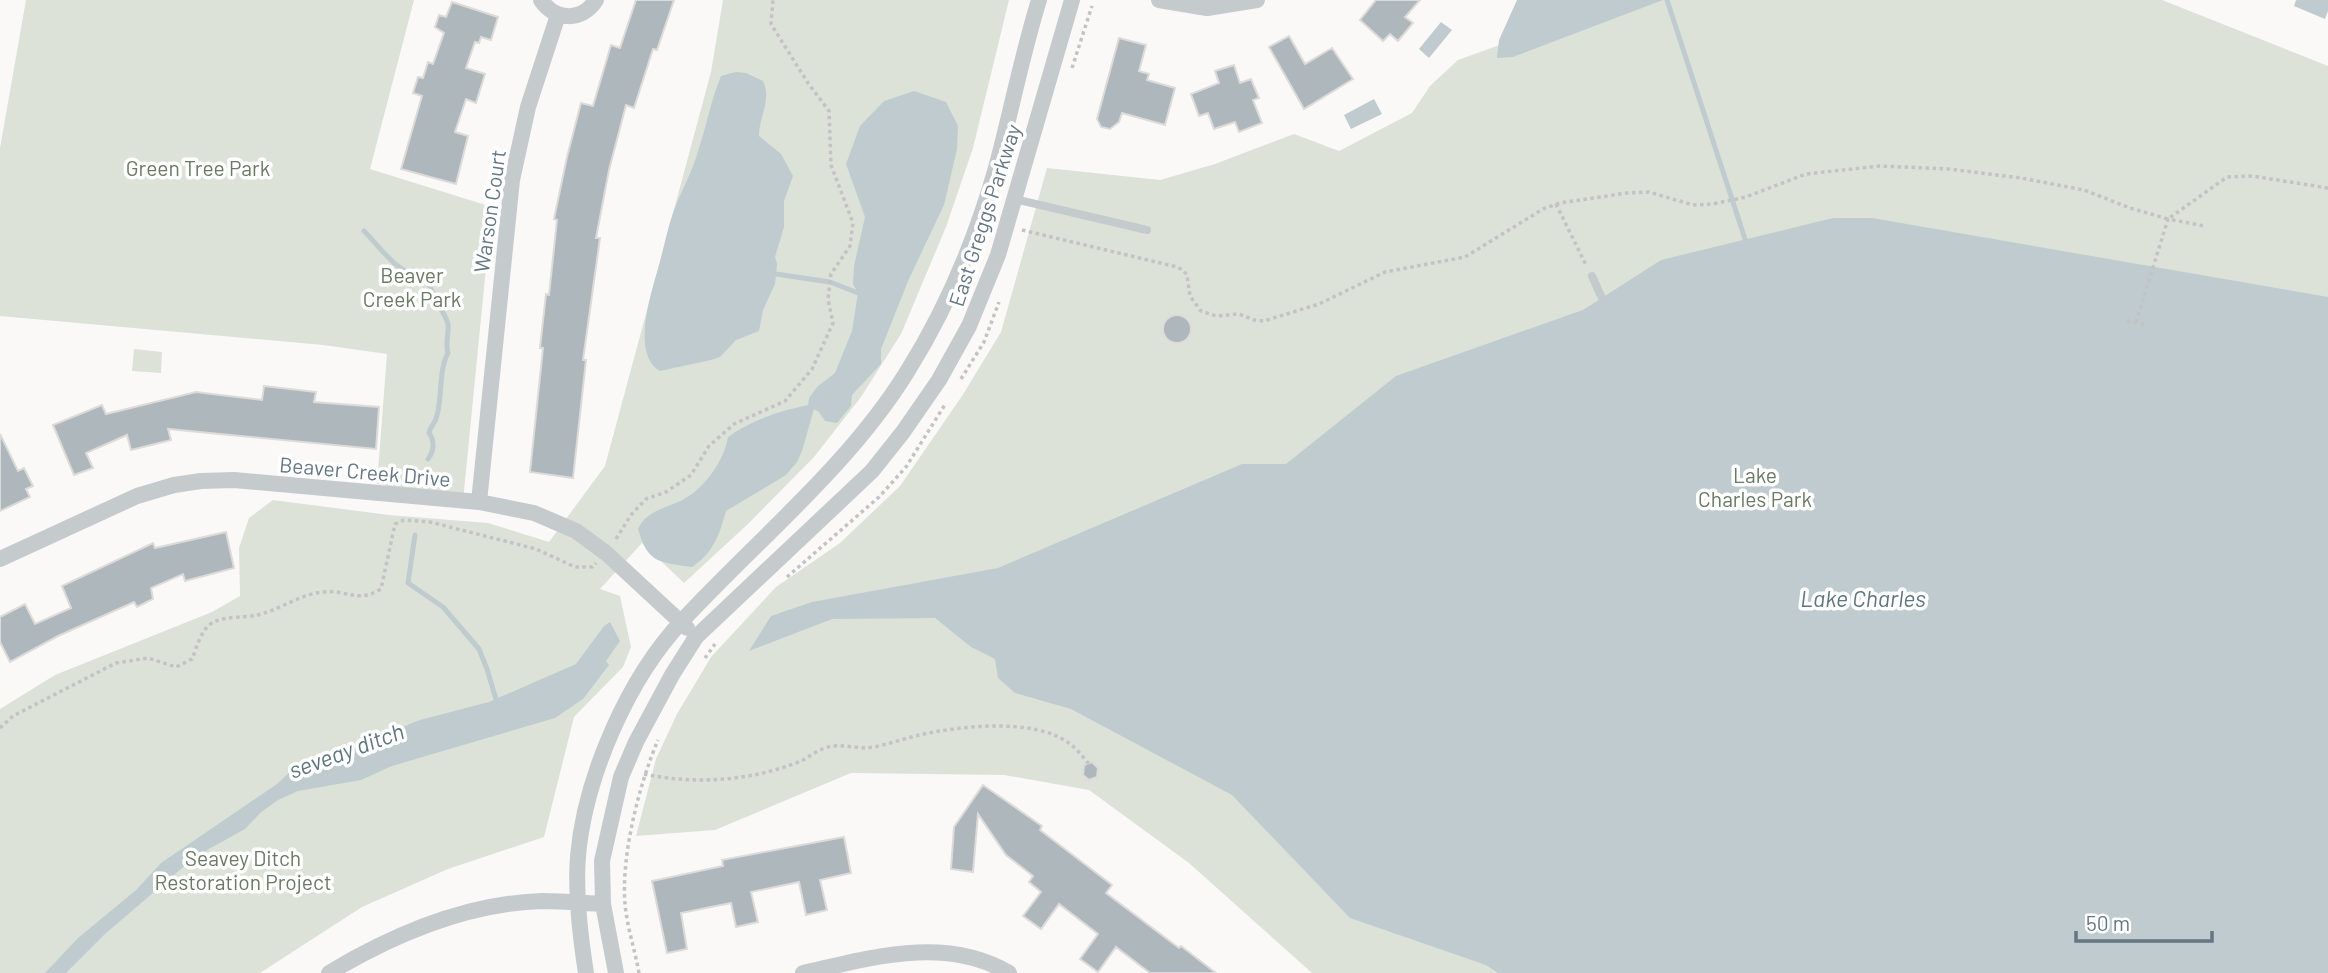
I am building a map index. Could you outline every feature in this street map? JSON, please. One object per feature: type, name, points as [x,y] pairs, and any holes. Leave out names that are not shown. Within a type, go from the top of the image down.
[{"type":"street","points":[[541,0],[546,8],[558,15],[575,16],[585,12],[596,0]]},
{"type":"street","name":"East Greggs Parkway","points":[[586,973],[577,903],[582,825],[597,768],[621,712],[644,673],[680,622],[844,456],[882,411],[908,372],[946,299],[979,220],[1039,0]]},
{"type":"street","name":"East Greggs Parkway","points":[[617,973],[603,904],[602,861],[621,776],[650,713],[696,637],[872,471],[939,380],[969,326],[998,255],[1072,0]]},
{"type":"street","points":[[1159,0],[1207,8],[1257,0]]},
{"type":"street","name":"Warson Court","points":[[479,502],[510,191],[528,107],[558,15]]},
{"type":"street","name":"Beaver Creek Drive","points":[[0,559],[138,496],[174,485],[201,481],[234,480],[479,502],[534,513],[576,531],[606,553],[696,637]]},
{"type":"street","points":[[329,973],[371,948],[438,919],[542,901],[603,904]]},
{"type":"street","points":[[803,973],[877,956],[936,951],[959,954],[1009,973]]},
{"type":"lane","points":[[1014,199],[1147,230]]},
{"type":"lane","points":[[1592,276],[1601,296]]},
{"type":"path","points":[[620,533],[631,514],[646,499],[666,492],[691,475],[709,446],[734,424],[785,401],[812,369],[833,323],[828,299],[831,274],[850,246],[853,223],[831,165],[829,111],[771,24],[773,0]]},
{"type":"path","points":[[1020,229],[1177,267],[1186,275],[1190,296],[1201,311],[1216,316],[1240,314],[1264,321],[1319,304],[1385,272],[1465,257],[1543,209],[1556,204],[1649,192],[1693,205],[1713,205],[1746,197],[1806,174],[1880,166],[1950,169],[2021,178],[2084,190],[2130,208],[2204,226]]},
{"type":"path","points":[[2136,322],[2168,219],[2227,177],[2252,176],[2328,188]]},
{"type":"path","points":[[1556,204],[1592,276]]},
{"type":"path","points":[[2127,321],[2147,324]]},
{"type":"path","points":[[0,727],[13,716],[116,663],[148,658],[176,667],[192,659],[203,632],[214,622],[259,615],[326,591],[358,597],[370,596],[381,589],[395,524],[404,520],[430,522],[487,535],[536,548],[575,567],[592,567]]},
{"type":"path","points":[[702,662],[716,643]]},
{"type":"path","points":[[644,774],[672,780],[739,776],[773,771],[803,760],[824,748],[868,748],[935,732],[1006,726],[1032,729],[1054,736],[1070,744],[1089,764]]},
{"type":"path","points":[[639,973],[625,904],[627,864],[644,774],[662,730]]},
{"type":"green space","name":"Green Tree Park","points":[[26,0],[414,0],[370,169],[492,207],[463,501],[377,484],[387,354],[323,345],[0,316],[0,148]]},
{"type":"green space","name":"Seavey Ditch Restoration Project","points":[[723,0],[1009,0],[973,148],[946,227],[901,334],[861,397],[814,457],[748,524],[684,583],[642,543],[600,589],[620,596],[631,647],[623,667],[574,717],[544,837],[448,869],[362,907],[260,973],[0,973],[0,709],[55,675],[212,612],[240,596],[239,548],[249,518],[273,500],[389,515],[488,523],[549,542],[605,466],[711,72]]},
{"type":"green space","name":"Lake Charles","points":[[1624,0],[2162,0],[2328,66],[2328,973],[1312,973],[1189,863],[1089,790],[1004,775],[851,773],[715,830],[636,836],[656,759],[677,714],[711,657],[776,587],[840,543],[900,486],[962,396],[1001,332],[1047,168],[1160,180],[1215,164],[1294,134],[1339,151],[1412,113],[1430,86],[1458,60]]},
{"type":"green space","points":[[134,349],[162,352],[161,373],[132,371]]},
{"type":"water","points":[[1517,0],[1663,0],[1513,57],[1497,58],[1499,40]]},
{"type":"water","points":[[2296,0],[2328,0],[2325,19],[2294,6]]},
{"type":"water","points":[[1441,22],[1452,30],[1429,58],[1419,49]]},
{"type":"water","points":[[736,72],[746,73],[763,81],[766,101],[759,136],[781,154],[793,176],[784,201],[784,227],[775,257],[775,284],[763,310],[759,331],[736,340],[720,357],[660,371],[651,363],[646,351],[646,321],[652,290],[671,219],[696,156],[721,76]]},
{"type":"water","points":[[914,91],[946,102],[958,126],[957,149],[944,205],[908,281],[881,349],[881,364],[852,395],[851,406],[837,423],[825,421],[814,409],[797,462],[786,475],[726,511],[715,542],[700,561],[692,567],[657,560],[651,556],[642,541],[638,529],[641,523],[655,512],[687,497],[703,484],[717,466],[728,437],[766,417],[808,405],[809,398],[817,387],[835,373],[852,331],[858,293],[853,284],[854,266],[865,217],[846,164],[860,126],[884,101]]},
{"type":"water","points":[[1374,99],[1382,114],[1351,129],[1344,115]]},
{"type":"water","name":"Lake Charles","points":[[1833,218],[1872,218],[2328,297],[2328,973],[1498,973],[1486,965],[1350,918],[1232,795],[1071,709],[1015,693],[998,678],[995,659],[971,647],[935,618],[832,619],[749,651],[771,616],[812,602],[998,568],[1242,464],[1286,464],[1396,376],[1583,310],[1661,260]]},
{"type":"water","name":"seveay ditch","points":[[610,622],[620,641],[606,661],[609,665],[583,699],[555,718],[392,766],[361,780],[298,791],[278,800],[260,813],[245,829],[182,868],[105,934],[66,973],[45,973],[78,938],[136,890],[161,863],[277,784],[291,771],[420,720],[489,702],[576,664],[604,626]]},
{"type":"building","points":[[636,0],[674,0],[657,50],[653,49],[634,108],[626,105],[609,170],[596,238],[600,238],[583,360],[586,360],[573,478],[530,472],[543,348],[540,348],[557,220],[554,219],[567,157],[581,103],[593,106],[611,45],[620,48]]},
{"type":"building","points":[[1376,0],[1420,0],[1405,17],[1413,23],[1398,41],[1390,34],[1383,41],[1360,20]]},
{"type":"building","points":[[452,2],[498,17],[491,40],[481,37],[479,43],[475,42],[466,68],[485,74],[476,103],[466,99],[455,132],[468,136],[456,184],[401,169],[422,96],[413,93],[418,77],[423,78],[428,62],[433,64],[444,33],[435,27],[439,15],[446,17]]},
{"type":"building","points":[[1289,36],[1305,64],[1332,48],[1353,79],[1304,109],[1269,47]]},
{"type":"building","points":[[1119,38],[1146,45],[1139,71],[1149,74],[1147,80],[1175,88],[1165,125],[1122,113],[1119,122],[1110,129],[1101,127],[1097,119]]},
{"type":"building","points":[[1234,65],[1240,83],[1251,79],[1259,98],[1253,100],[1262,123],[1239,132],[1235,122],[1214,129],[1208,113],[1199,116],[1191,94],[1219,83],[1215,71]]},
{"type":"building","points":[[1177,315],[1187,319],[1191,329],[1187,339],[1177,343],[1167,339],[1163,329],[1167,319]]},
{"type":"building","points":[[264,386],[316,392],[314,402],[379,407],[376,449],[168,429],[171,440],[131,450],[127,435],[86,453],[93,468],[74,475],[53,425],[102,405],[106,414],[196,392],[262,400]]},
{"type":"building","points":[[0,434],[18,471],[24,468],[33,486],[26,489],[30,497],[0,511]]},
{"type":"building","points":[[226,532],[234,568],[185,581],[183,574],[151,588],[153,599],[137,607],[134,602],[58,636],[10,662],[0,642],[0,617],[25,604],[35,624],[71,608],[62,586],[153,543],[155,548]]},
{"type":"building","points":[[1092,762],[1098,768],[1097,777],[1089,780],[1083,775],[1084,765]]},
{"type":"building","points":[[983,785],[1042,826],[1040,830],[1112,885],[1106,893],[1216,973],[1150,973],[1116,947],[1098,972],[1080,959],[1098,934],[1059,904],[1041,929],[1023,916],[1041,892],[1029,882],[1033,876],[1006,855],[978,814],[973,872],[951,869],[954,827]]},
{"type":"building","points":[[844,837],[851,873],[820,880],[827,910],[806,915],[799,882],[751,892],[758,922],[736,927],[731,903],[681,913],[687,949],[667,953],[652,881],[723,866],[722,860]]},
{"type":"waterway","points":[[1667,0],[1745,239]]},
{"type":"waterway","points":[[364,231],[399,267],[426,277],[448,324],[448,353],[443,368],[438,411],[429,433],[433,446],[428,459]]},
{"type":"waterway","points":[[776,274],[830,282],[858,293]]},
{"type":"waterway","points":[[415,535],[408,583],[443,607],[479,649],[498,706]]},
{"type":"park label","name":"Beaver Creek Park","points":[[412,286]]},
{"type":"park label","name":"Lake Charles Park","points":[[1755,486]]}]
